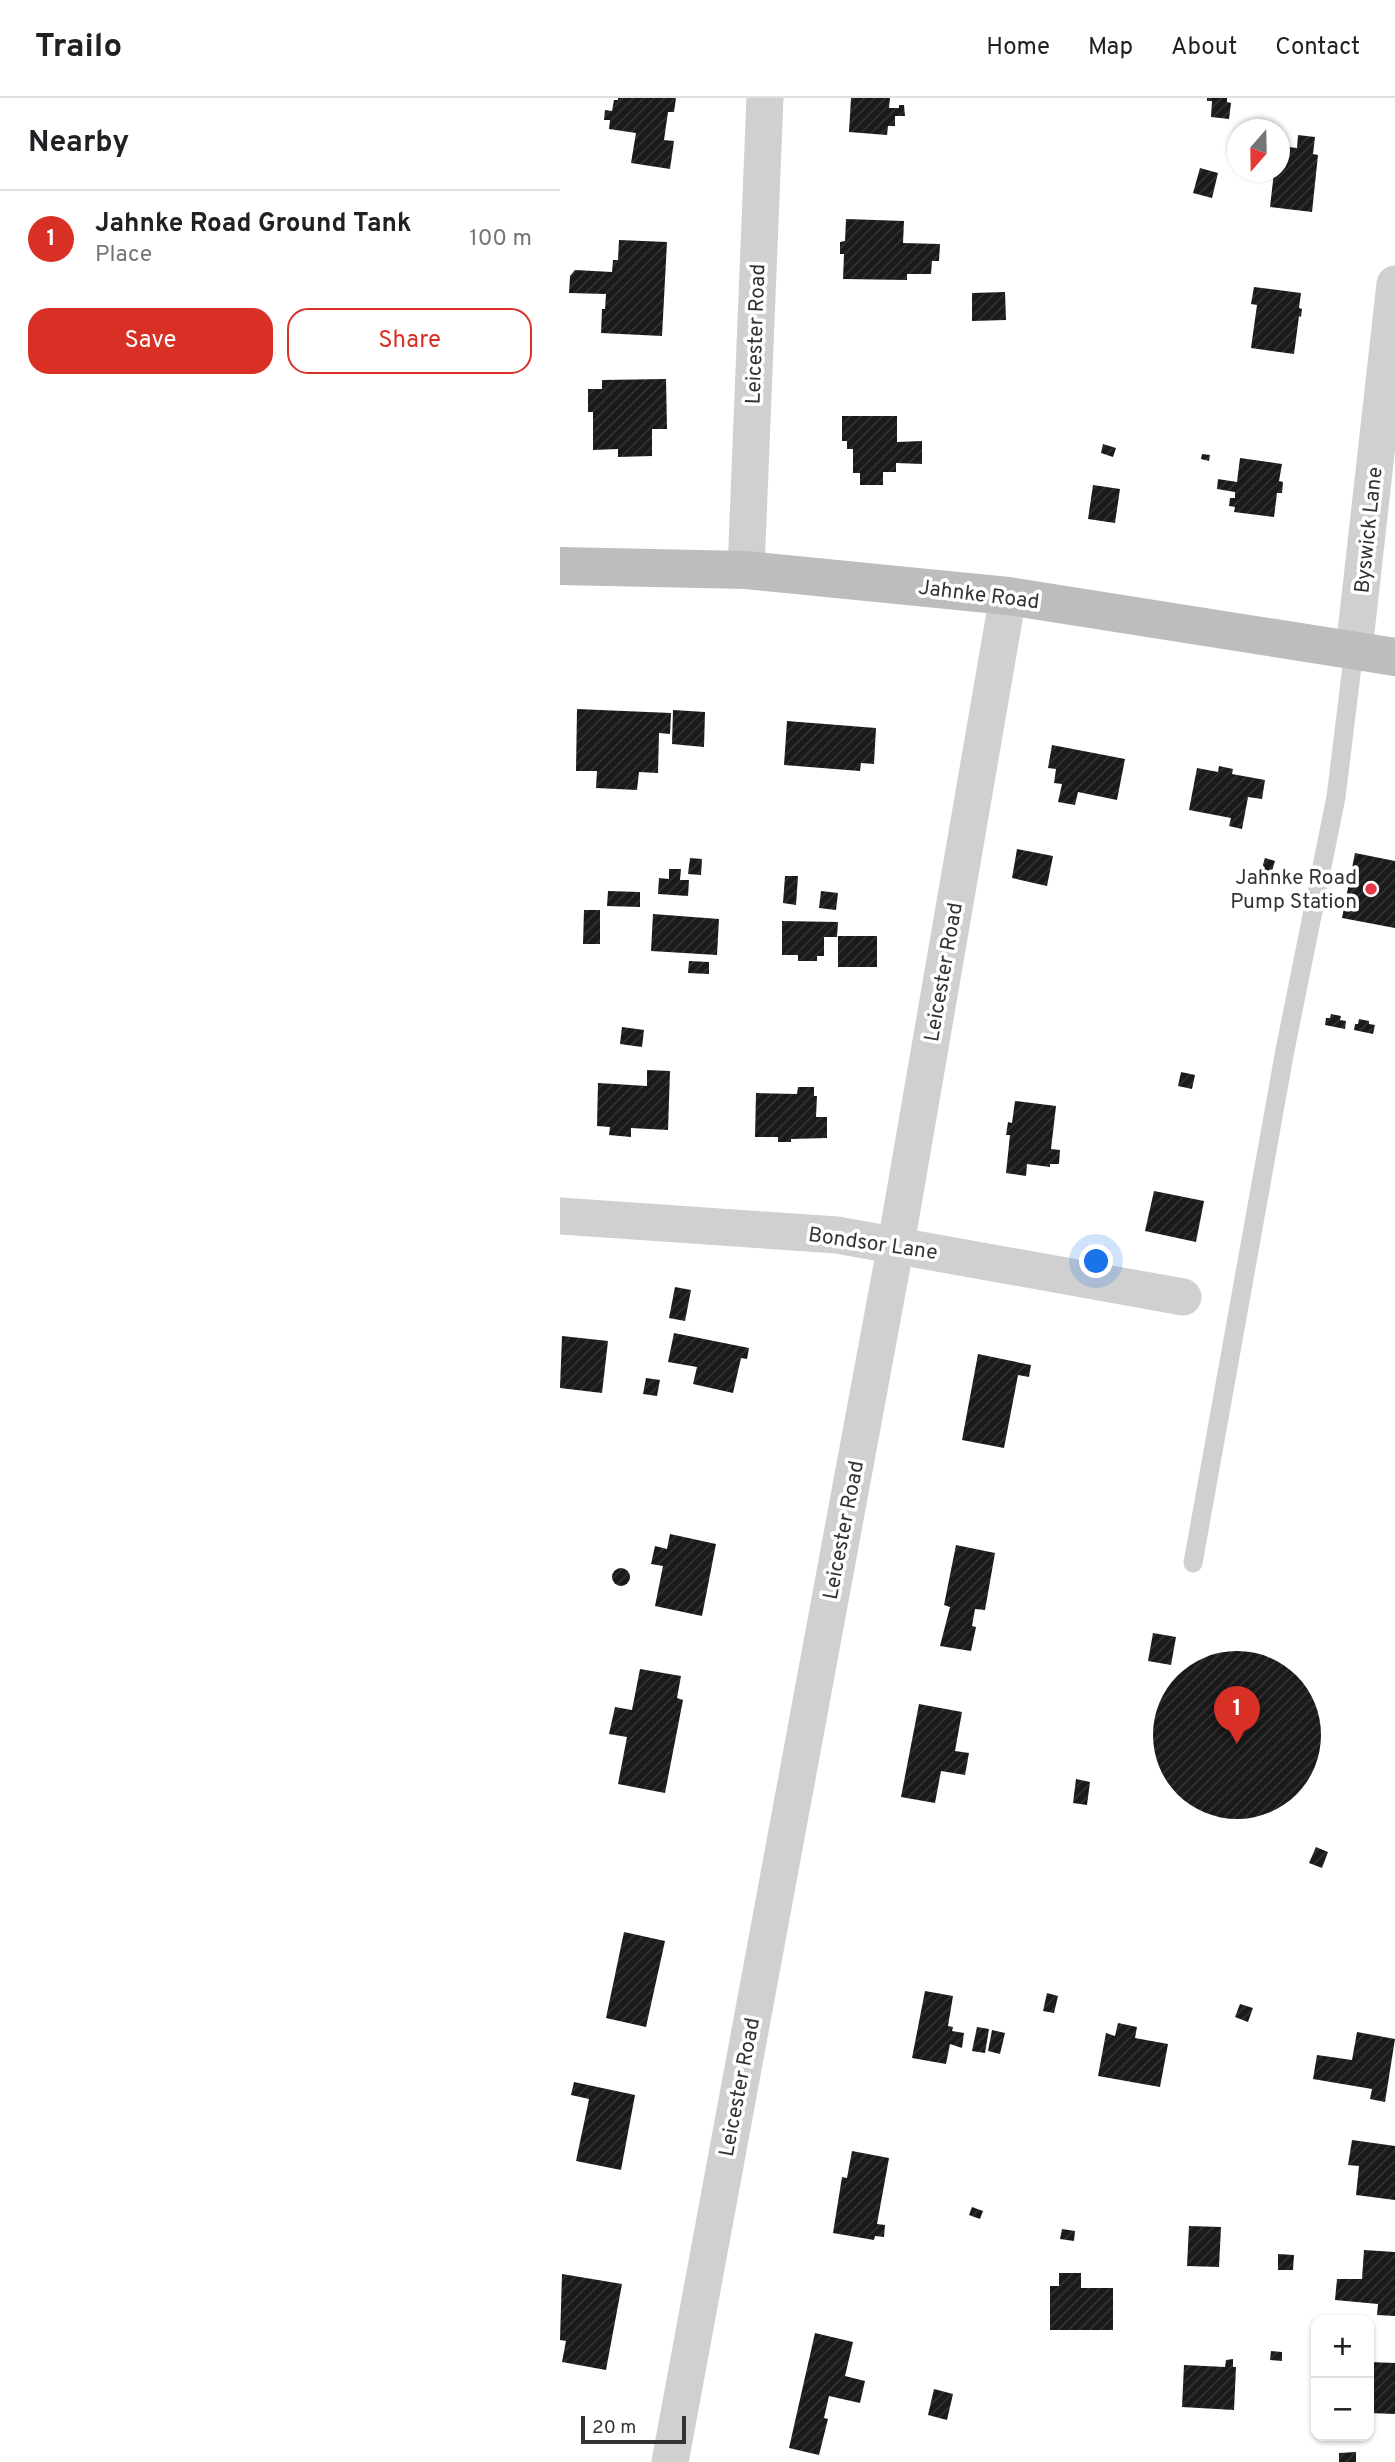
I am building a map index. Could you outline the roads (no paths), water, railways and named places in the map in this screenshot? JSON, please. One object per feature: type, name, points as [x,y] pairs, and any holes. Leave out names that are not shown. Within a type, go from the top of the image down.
[{"type":"main road","name":"Jahnke Road","points":[[560,566],[746,570],[1008,596],[1395,657]]},
{"type":"street","name":"Leicester Road","points":[[746,570],[765,98]]},
{"type":"street","name":"Byswick Lane","points":[[1354,650],[1395,284]]},
{"type":"street","name":"Leicester Road","points":[[670,2462],[896,1244],[1008,596]]},
{"type":"street","name":"Bondsor Lane","points":[[560,1216],[837,1235],[1183,1297]]},
{"type":"lane","points":[[1193,1563],[1285,1050],[1336,797],[1354,650]]},
{"type":"place","name":"Jahnke Road Pump Station","points":[[1371,889]]},
{"type":"place","name":"Jahnke Road Ground Tank","points":[[1237,1744]]}]
